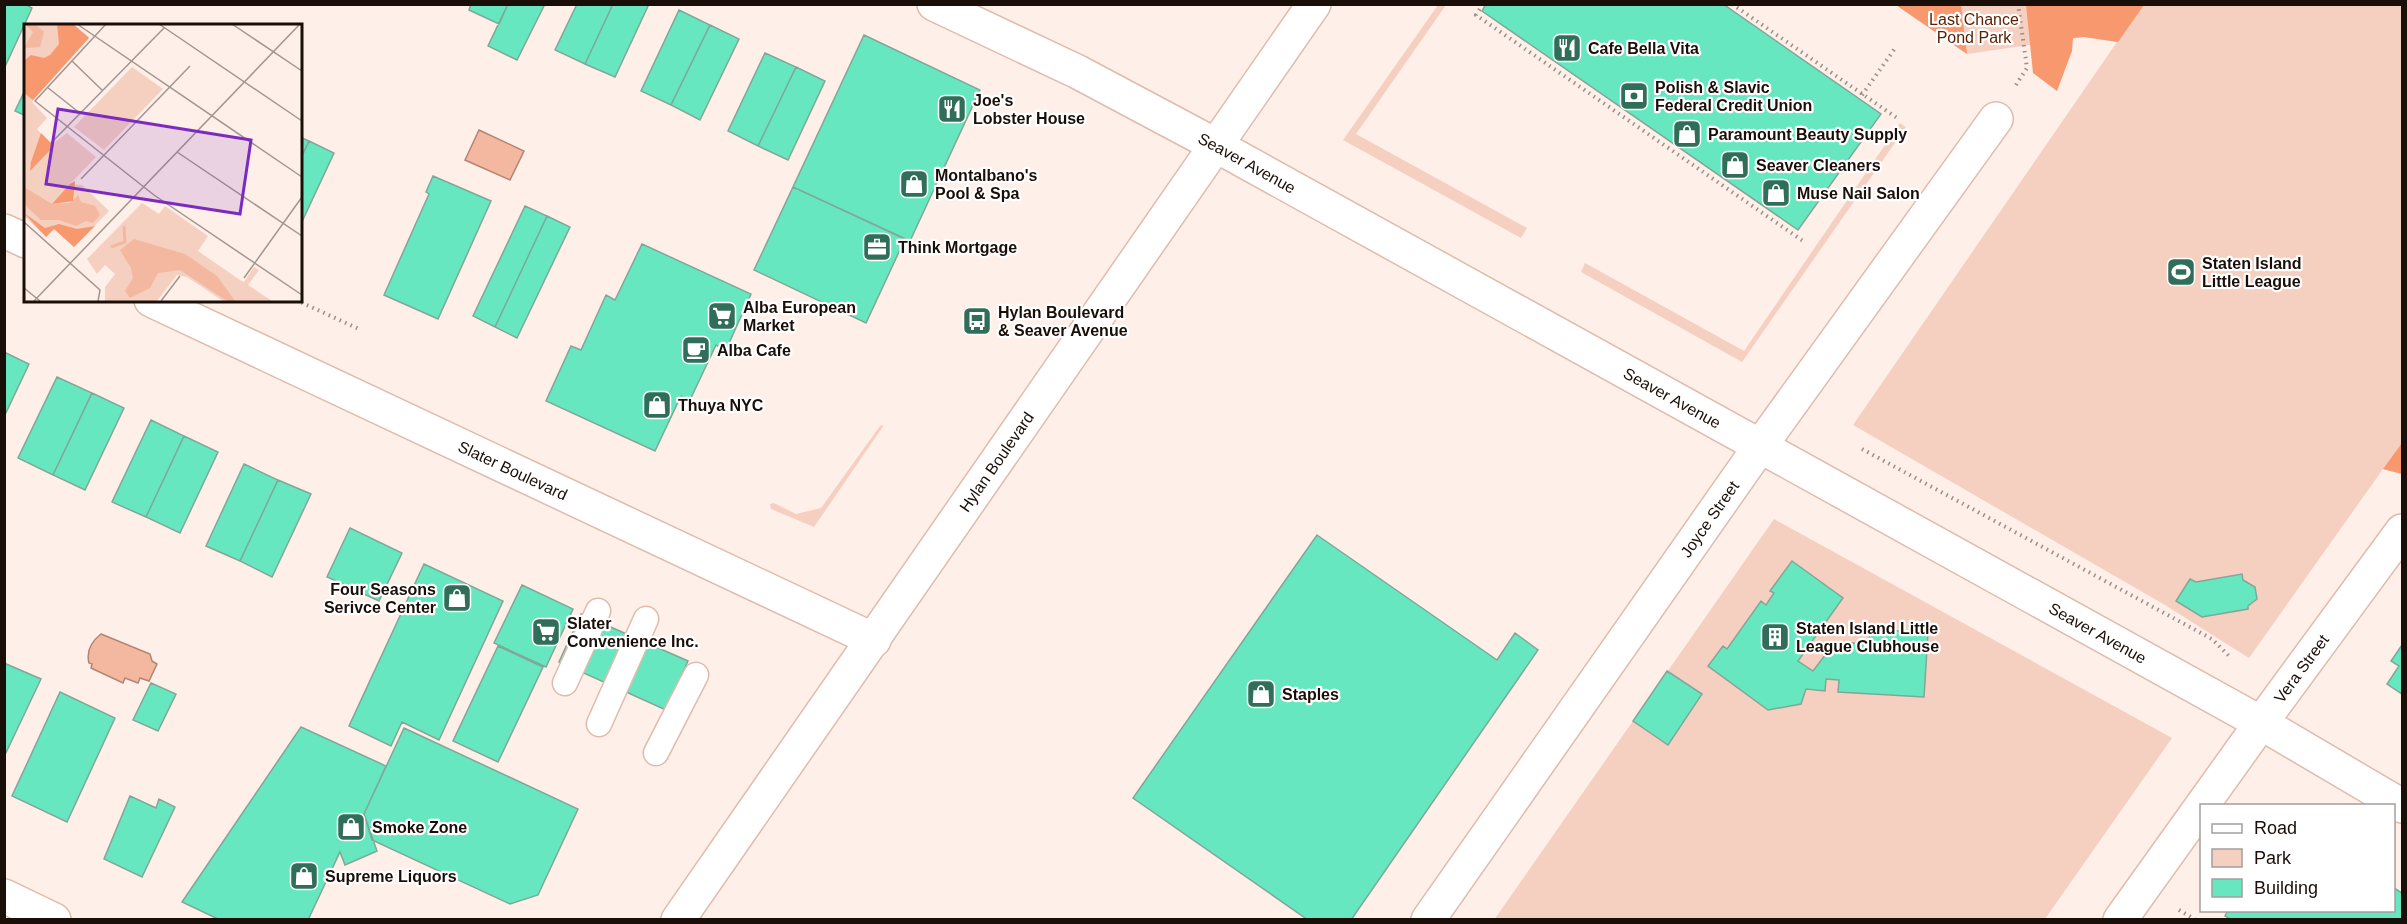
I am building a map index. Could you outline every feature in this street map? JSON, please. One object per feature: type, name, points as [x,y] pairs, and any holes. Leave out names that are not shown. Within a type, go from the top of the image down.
[{"type":"street","name":"Seaver Avenue","points":[[934,4],[1078,72],[1217,146],[1761,445],[2260,723],[2403,806]]},
{"type":"street","name":"Hylan Boulevard","points":[[678,920],[1314,4]]},
{"type":"street","name":"Joyce Street","points":[[1428,920],[1761,445],[1996,120]]},
{"type":"street","points":[[4,231],[24,240]]},
{"type":"street","name":"Slater Boulevard","points":[[156,302],[874,640]]},
{"type":"street","name":"Vera Street","points":[[2203,804],[2260,723],[2403,531]]},
{"type":"street","name":"Vera Street","points":[[2123,919],[2200,809]]},
{"type":"street","points":[[4,896],[54,920]]},
{"type":"lane","points":[[565,683],[598,611]]},
{"type":"lane","points":[[599,724],[646,619]]},
{"type":"lane","points":[[656,753],[696,675]]},
{"type":"path","points":[[1483,4],[1476,15],[1803,241]]},
{"type":"path","points":[[1732,4],[1897,118]]},
{"type":"path","points":[[1996,120],[2027,68],[2018,4]]},
{"type":"path","points":[[1862,95],[1896,47]]},
{"type":"path","points":[[300,302],[359,329]]},
{"type":"path","points":[[1862,449],[2212,639],[2237,664]]},
{"type":"path","points":[[2179,910],[2196,920]]},
{"type":"green space","points":[[1438,5],[1446,5],[1356,134],[1527,228],[1521,238],[1343,140]]},
{"type":"green space","name":"Staten Island Little League","points":[[1896,5],[2402,5],[2402,474],[2383,469],[2249,658],[2165,605],[1853,425],[2117,42],[2084,37],[1967,54]]},
{"type":"green space","points":[[1900,123],[1906,127],[1742,362],[1581,272],[1585,263],[1744,351]]},
{"type":"green space","points":[[884,425],[814,527],[771,509],[770,504],[774,503],[796,514],[821,508],[880,426]]},
{"type":"green space","points":[[1774,519],[2172,738],[2045,919],[1494,920]]},
{"type":"shaded area","points":[[2026,4],[2144,5],[2118,42],[2084,37],[2073,38],[2072,51],[2057,91],[2033,73]]},
{"type":"shaded area","points":[[1896,5],[1961,5],[1967,54]]},
{"type":"shaded area","points":[[479,130],[524,151],[510,180],[465,160]]},
{"type":"shaded area","points":[[2402,443],[2402,474],[2383,469]]},
{"type":"shaded area","points":[[101,634],[150,654],[152,661],[157,664],[149,681],[140,678],[138,683],[125,678],[123,683],[91,668],[92,664],[88,659],[89,650]]},
{"type":"building","points":[[4,4],[25,4],[32,8],[4,69]]},
{"type":"building","points":[[471,4],[508,4],[499,24],[469,10]]},
{"type":"building","points":[[508,4],[545,4],[517,60],[488,46]]},
{"type":"building","points":[[577,4],[613,4],[585,64],[555,50]]},
{"type":"building","points":[[613,4],[649,4],[615,77],[585,64]]},
{"type":"building","points":[[1486,4],[1723,4],[1881,114],[1798,230],[1482,11]]},
{"type":"building","points":[[679,10],[710,25],[671,105],[641,91]]},
{"type":"building","points":[[710,25],[739,39],[700,120],[671,105]]},
{"type":"building","points":[[864,35],[980,90],[910,241],[793,187]]},
{"type":"building","points":[[765,53],[796,67],[758,146],[728,131]]},
{"type":"building","points":[[796,67],[825,81],[788,160],[758,146]]},
{"type":"building","points":[[24,92],[24,115],[15,111]]},
{"type":"building","points":[[302,138],[309,141],[302,156]]},
{"type":"building","points":[[309,141],[334,153],[302,222],[302,156]]},
{"type":"building","points":[[433,176],[491,201],[438,319],[384,295],[429,194],[426,192]]},
{"type":"building","points":[[793,187],[905,239],[866,323],[754,270]]},
{"type":"building","points":[[525,206],[547,216],[495,327],[473,316]]},
{"type":"building","points":[[547,216],[570,227],[517,338],[495,327]]},
{"type":"building","points":[[642,244],[751,294],[726,350],[716,345],[690,400],[681,396],[655,451],[546,401],[571,346],[581,350],[606,295],[615,300]]},
{"type":"building","points":[[4,352],[29,364],[4,417]]},
{"type":"building","points":[[57,377],[92,393],[53,475],[18,458]]},
{"type":"building","points":[[92,393],[124,408],[85,490],[53,475]]},
{"type":"building","points":[[151,420],[184,436],[146,517],[112,502]]},
{"type":"building","points":[[184,436],[218,452],[180,533],[146,517]]},
{"type":"building","points":[[244,464],[278,480],[240,561],[206,546]]},
{"type":"building","points":[[278,480],[311,494],[272,577],[240,561]]},
{"type":"building","points":[[350,528],[402,553],[379,601],[327,577]]},
{"type":"building","points":[[1317,535],[1497,660],[1515,633],[1538,650],[1351,920],[1308,920],[1133,798]]},
{"type":"building","name":"Staten Island Little League Clubhouse","points":[[1792,561],[1843,598],[1798,661],[1813,671],[1835,642],[1869,644],[1870,629],[1928,633],[1924,697],[1838,692],[1839,680],[1826,679],[1825,691],[1806,689],[1801,704],[1768,710],[1708,666],[1723,646],[1727,649],[1761,601],[1766,605],[1774,593],[1770,591]]},
{"type":"building","points":[[424,564],[503,601],[439,740],[402,722],[391,746],[349,726]]},
{"type":"building","points":[[2242,574],[2243,580],[2255,587],[2257,599],[2248,606],[2248,609],[2202,617],[2176,601],[2190,579],[2196,582]]},
{"type":"building","points":[[522,585],[573,609],[546,667],[494,643]]},
{"type":"building","points":[[581,614],[688,661],[666,710],[559,662]]},
{"type":"building","points":[[2402,645],[2402,694],[2387,684],[2399,666],[2391,661]]},
{"type":"building","points":[[498,646],[543,667],[498,762],[453,741]]},
{"type":"building","points":[[4,663],[41,679],[4,757]]},
{"type":"building","points":[[1667,671],[1702,694],[1668,745],[1633,721]]},
{"type":"building","points":[[151,683],[176,694],[158,731],[133,720]]},
{"type":"building","points":[[60,692],[115,718],[67,822],[12,796]]},
{"type":"building","points":[[301,727],[386,766],[364,814],[377,851],[345,865],[340,852],[308,920],[220,920],[182,902]]},
{"type":"building","points":[[404,728],[578,809],[538,895],[510,904],[372,840],[364,814]]},
{"type":"building","points":[[130,796],[156,808],[159,799],[175,807],[142,877],[104,859]]},
{"type":"building","points":[[2395,889],[2402,893],[2402,920],[2232,920],[2225,916],[2227,912],[2395,912]]},
{"type":"place","name":"Cafe Bella Vita","points":[[1567,48]]},
{"type":"place","name":"Polish & Slavic Federal Credit Union","points":[[1634,96]]},
{"type":"place","name":"Joe's Lobster House","points":[[952,109]]},
{"type":"place","name":"Paramount Beauty Supply","points":[[1687,134]]},
{"type":"place","name":"Seaver Cleaners","points":[[1735,165]]},
{"type":"place","name":"Montalbano's Pool & Spa","points":[[914,184]]},
{"type":"place","name":"Muse Nail Salon","points":[[1776,193]]},
{"type":"place","name":"Think Mortgage","points":[[877,247]]},
{"type":"place","name":"Staten Island Little League","points":[[2181,272]]},
{"type":"place","name":"Alba European Market","points":[[722,316]]},
{"type":"place","name":"Hylan Boulevard & Seaver Avenue","points":[[977,321]]},
{"type":"place","name":"Alba Cafe","points":[[696,350]]},
{"type":"place","name":"Thuya NYC","points":[[657,405]]},
{"type":"place","name":"Four Seasons Serivce Center","points":[[457,598]]},
{"type":"place","name":"Slater Convenience Inc.","points":[[546,632]]},
{"type":"place","name":"Staten Island Little League Clubhouse","points":[[1775,637]]},
{"type":"place","name":"Staples","points":[[1261,694]]},
{"type":"place","name":"Smoke Zone","points":[[351,827]]},
{"type":"place","name":"Supreme Liquors","points":[[304,876]]},
{"type":"park label","name":"Last Chance Pond Park","points":[[1974,28]]}]
